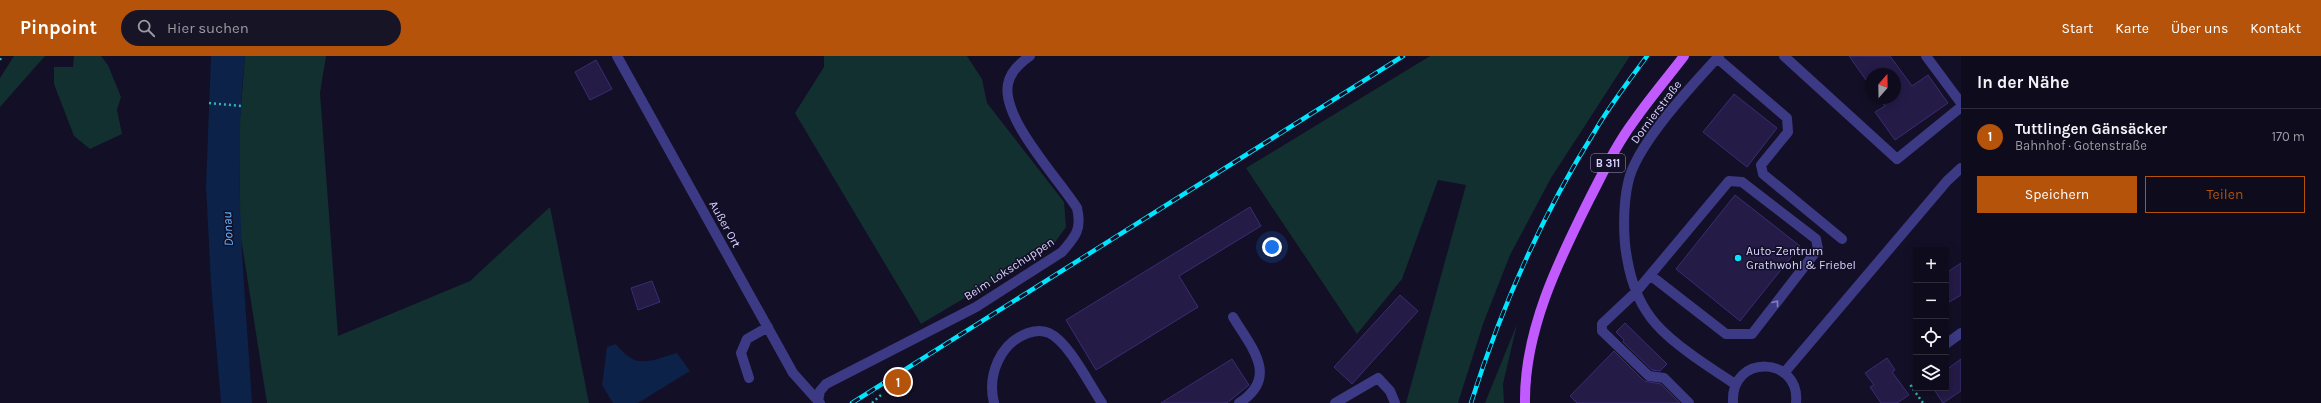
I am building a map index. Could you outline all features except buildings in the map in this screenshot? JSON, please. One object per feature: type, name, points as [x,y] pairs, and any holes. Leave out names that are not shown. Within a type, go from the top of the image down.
[{"type":"main road","name":"B 311","points":[[1525,403],[1529,357],[1534,331],[1551,282],[1604,171],[1633,121],[1684,56]]},
{"type":"street","name":"Außer Ort","points":[[617,56],[793,373],[817,402]]},
{"type":"street","name":"Beim Lokschuppen","points":[[817,402],[820,391],[826,384],[976,307],[1062,252],[1073,240],[1078,231],[1080,220],[1077,208],[1015,122],[1008,101],[1008,84],[1010,76],[1020,64],[1030,56]]},
{"type":"street","points":[[1784,56],[1897,159],[1961,107]]},
{"type":"street","points":[[1926,56],[1961,103]]},
{"type":"street","points":[[1718,57],[1787,118],[1788,132],[1762,165],[1763,174],[1842,238]]},
{"type":"street","name":"Dornierstraße","points":[[1718,57],[1692,85],[1642,150],[1628,182],[1623,231],[1631,279],[1640,302],[1656,324],[1709,367],[1735,384]]},
{"type":"street","points":[[1784,373],[1947,181],[1961,168]]},
{"type":"street","points":[[1650,275],[1726,334],[1752,334],[1818,249],[1816,239],[1742,182],[1729,181],[1650,275],[1636,292],[1602,324],[1602,331],[1648,376],[1664,378],[1689,403]]},
{"type":"street","points":[[1233,317],[1259,362],[1261,375],[1256,389],[1239,403]]},
{"type":"street","points":[[750,378],[741,353],[747,339],[768,327]]},
{"type":"street","points":[[994,403],[991,390],[992,376],[998,362],[1006,348],[1018,337],[1033,332],[1048,332],[1061,340],[1102,403]]},
{"type":"street","points":[[1949,342],[1961,333]]},
{"type":"street","points":[[1733,403],[1735,384],[1743,374],[1752,368],[1763,366],[1774,367],[1784,373],[1791,380],[1796,390],[1796,403]]},
{"type":"street","points":[[1335,403],[1378,378],[1390,392],[1395,403]]},
{"type":"path","points":[[0,60],[2,56]]},
{"type":"path","points":[[209,103],[241,106]]},
{"type":"path","points":[[1915,391],[1923,403]]},
{"type":"path","points":[[872,403],[882,394]]},
{"type":"green space","points":[[14,56],[45,56],[0,107],[0,78]]},
{"type":"green space","points":[[74,56],[101,56],[108,65],[121,97],[117,110],[122,134],[90,149],[74,136],[54,84],[54,67],[73,67]]},
{"type":"green space","points":[[245,56],[326,56],[320,93],[338,336],[470,281],[550,207],[589,403],[267,403],[240,232],[239,130]]},
{"type":"green space","points":[[824,56],[967,56],[982,79],[987,103],[1064,202],[1066,227],[1053,245],[921,324],[795,113],[824,67]]},
{"type":"green space","points":[[1430,56],[1630,56],[1551,178],[1510,255],[1483,324],[1458,403],[1406,403],[1466,185],[1438,180],[1402,279],[1357,334],[1246,168]]},
{"type":"green space","points":[[1517,324],[1503,384],[1504,403],[1485,403]]},
{"type":"water","name":"Donau","points":[[211,56],[245,56],[241,99],[240,186],[243,273],[252,403],[221,403],[211,284],[206,186]]},
{"type":"water","points":[[616,344],[630,358],[637,360],[651,361],[677,353],[690,371],[638,403],[613,403],[602,385],[607,347]]},
{"type":"railway","points":[[852,403],[1403,56]]},
{"type":"railway","points":[[1471,403],[1509,297],[1540,229],[1557,196],[1601,121],[1647,56]]},
{"type":"place","name":"Auto-Zentrum Grathwohl & Friebel","points":[[1738,258]]},
{"type":"place","name":"Tuttlingen Gänsäcker","points":[[898,382]]}]
